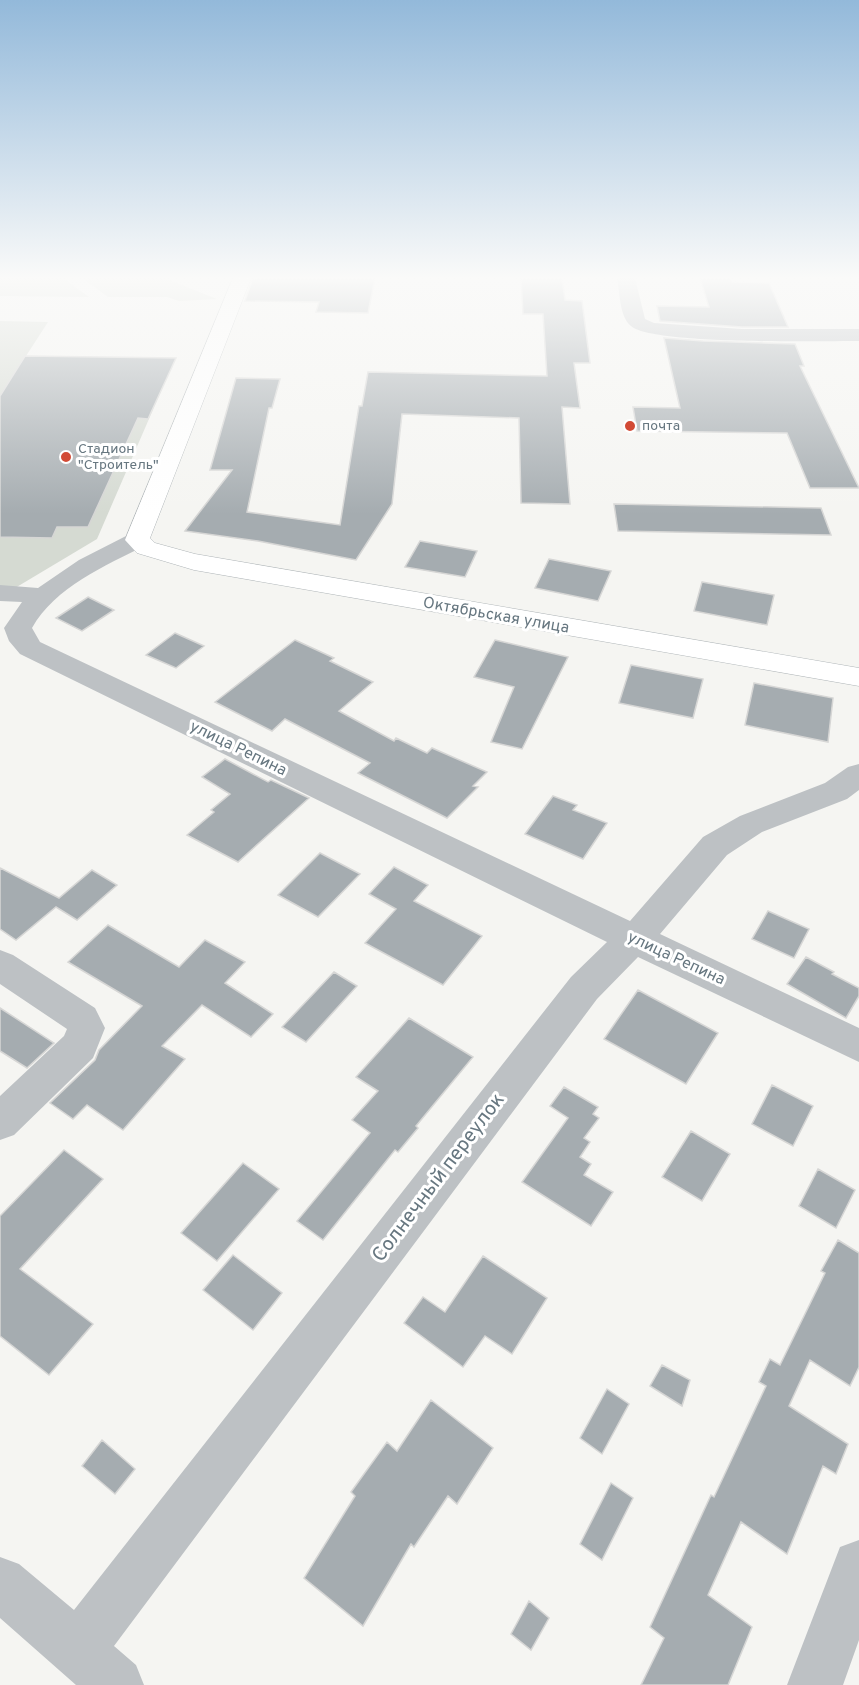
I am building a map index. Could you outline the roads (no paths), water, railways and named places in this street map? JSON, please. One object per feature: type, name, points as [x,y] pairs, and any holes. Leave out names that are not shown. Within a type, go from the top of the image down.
[{"type":"street","points":[[137,540],[210,357]]},
{"type":"street","name":"улица Репина","points":[[137,540],[95,561],[31,606],[18,628],[23,641],[30,648],[60,664],[859,1046]]},
{"type":"street","name":"Октябрьская улица","points":[[137,540],[146,548],[194,562],[858,680]]},
{"type":"street","points":[[0,593],[43,596]]},
{"type":"street","name":"Солнечный переулок","points":[[78,1649],[584,988],[611,959],[635,939],[715,846],[751,824],[836,791],[859,775]]},
{"type":"street","points":[[0,964],[82,1019],[86,1028],[79,1046],[0,1122]]},
{"type":"street","points":[[815,1685],[859,1566]]},
{"type":"street","points":[[0,1583],[78,1649],[116,1685]]},
{"type":"place","name":"почта","points":[[630,426]]},
{"type":"place","name":"Стадион \"Строитель\"","points":[[66,457]]}]
